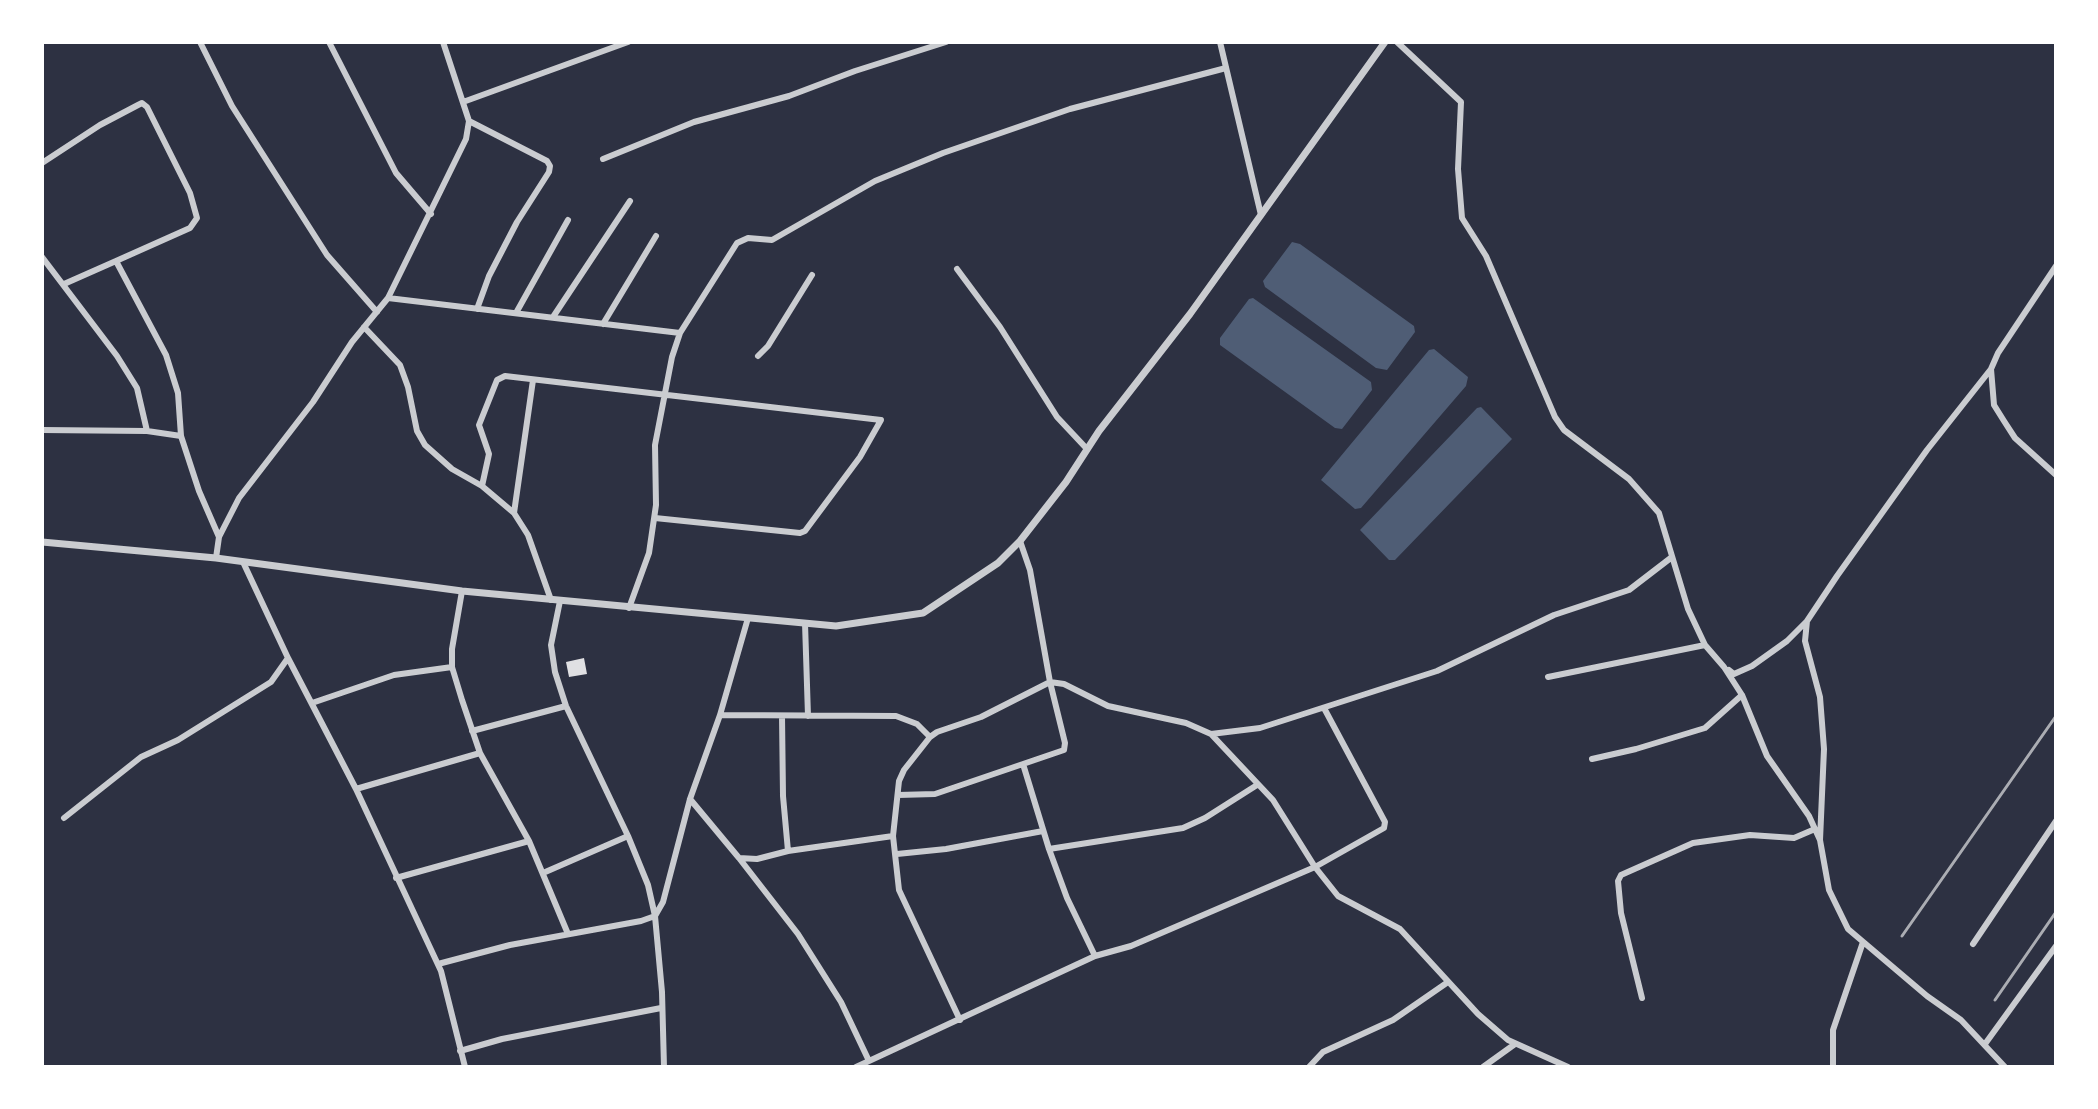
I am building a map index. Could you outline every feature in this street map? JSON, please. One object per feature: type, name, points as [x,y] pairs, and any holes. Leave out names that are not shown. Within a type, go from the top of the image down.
[{"type":"street","points":[[200,42],[232,106],[327,255],[377,312]]},
{"type":"street","points":[[329,42],[396,173],[431,214]]},
{"type":"street","points":[[216,558],[219,537],[239,498],[388,298],[466,139],[469,121],[443,42]]},
{"type":"street","points":[[463,102],[628,42]]},
{"type":"street","points":[[603,159],[694,122],[789,96],[946,42]]},
{"type":"street","points":[[1220,42],[1261,215]]},
{"type":"street","points":[[42,542],[216,558],[555,601],[836,626],[923,613],[998,563],[1020,541],[1385,42]]},
{"type":"street","points":[[1397,42],[1461,102],[1458,169],[1462,218],[1486,256],[1555,417],[1564,430],[1629,479],[1654,505],[1688,609],[1705,645],[1742,695],[1767,756],[1809,816],[1820,840]]},
{"type":"street","points":[[629,608],[649,553],[655,518],[655,445],[663,393],[680,333],[731,251],[743,239],[772,240],[875,181],[972,142],[1100,100],[1226,68]]},
{"type":"street","points":[[42,163],[100,125],[142,103],[147,107],[190,193],[197,218],[190,228],[64,284]]},
{"type":"street","points":[[469,121],[547,161],[550,166],[489,276],[477,309]]},
{"type":"street","points":[[553,317],[630,201]]},
{"type":"street","points":[[516,313],[568,220]]},
{"type":"street","points":[[603,324],[656,236]]},
{"type":"street","points":[[42,257],[117,356],[137,388],[147,431]]},
{"type":"street","points":[[116,261],[166,355],[178,393],[181,436],[199,491],[219,537]]},
{"type":"street","points":[[1724,667],[1734,674],[1752,666],[1787,641],[1807,621],[1927,450],[1991,369],[2005,342],[2056,266]]},
{"type":"street","points":[[957,269],[1000,327],[1057,417],[1087,449]]},
{"type":"street","points":[[758,356],[768,346],[812,275]]},
{"type":"street","points":[[388,298],[680,333]]},
{"type":"street","points":[[364,327],[400,365],[417,431],[425,445],[452,469],[482,486],[514,513],[528,535],[555,601],[552,658],[566,706],[648,885],[655,916],[664,1067]]},
{"type":"street","points":[[1991,369],[1994,405],[2015,438],[2056,475]]},
{"type":"street","points":[[482,486],[489,454],[479,425],[497,380],[505,376],[881,420],[860,457],[805,531],[800,533],[655,518]]},
{"type":"street","points":[[514,513],[533,380]]},
{"type":"street","points":[[42,430],[147,431],[181,436]]},
{"type":"street","points":[[898,795],[935,794],[1064,750],[1033,585],[1020,541]]},
{"type":"street","points":[[1211,734],[1260,728],[1437,671],[1554,615],[1617,596],[1638,585],[1672,557]]},
{"type":"street","points":[[243,562],[288,658],[356,789],[438,964],[465,1067]]},
{"type":"street","points":[[462,591],[452,667],[480,753],[529,841],[568,934]]},
{"type":"street","points":[[438,964],[655,916],[663,902],[690,799],[720,715],[748,618]]},
{"type":"street","points":[[1807,621],[1805,641],[1820,697],[1824,749],[1820,840],[1829,890],[1848,929],[1927,996],[1961,1020],[2005,1067]]},
{"type":"street","points":[[805,623],[808,716]]},
{"type":"street","points":[[1548,677],[1705,645]]},
{"type":"street","points":[[64,818],[141,757],[178,740],[271,682],[288,658]]},
{"type":"street","points":[[312,703],[394,675],[452,667]]},
{"type":"street","points":[[960,1020],[899,890],[893,836],[904,770],[937,732],[981,717],[1050,682],[1064,684],[1108,706],[1186,723],[1211,734],[1273,800],[1291,824],[1315,867],[1338,896],[1400,929],[1478,1014],[1515,1044],[1568,1067]]},
{"type":"street","points":[[1592,759],[1697,732],[1711,724],[1742,695]]},
{"type":"street","points":[[472,731],[566,706]]},
{"type":"street","points":[[856,1067],[1095,956],[1131,946],[1315,867],[1385,825],[1324,708]]},
{"type":"street","points":[[720,715],[896,716],[917,724],[930,737]]},
{"type":"street","points":[[782,716],[783,796],[788,851]]},
{"type":"street","points":[[356,789],[480,753]]},
{"type":"street","points":[[1023,764],[1067,898],[1095,956]]},
{"type":"street","points":[[1049,849],[1183,828],[1205,818],[1257,785]]},
{"type":"street","points":[[690,799],[798,934],[841,1002],[869,1061]]},
{"type":"street","points":[[1973,944],[2056,821]]},
{"type":"street","points":[[1642,998],[1621,913],[1618,881],[1621,875],[1693,843],[1750,835],[1794,838],[1815,829]]},
{"type":"street","points":[[897,854],[946,849],[1043,831]]},
{"type":"street","points":[[543,873],[628,836]]},
{"type":"street","points":[[739,858],[757,859],[788,851],[893,836]]},
{"type":"street","points":[[396,878],[529,841]]},
{"type":"street","points":[[1833,1067],[1833,1030],[1863,942]]},
{"type":"street","points":[[1985,1044],[2056,946]]},
{"type":"street","points":[[1309,1067],[1323,1052],[1393,1020],[1448,982]]},
{"type":"street","points":[[460,1051],[502,1039],[661,1008]]},
{"type":"street","points":[[1483,1067],[1515,1044]]},
{"type":"water","points":[[1292,242],[1300,244],[1414,326],[1415,332],[1387,370],[1376,368],[1265,287],[1263,281]]},
{"type":"water","points":[[1253,298],[1371,382],[1372,390],[1342,429],[1335,428],[1220,345],[1220,338],[1249,299]]},
{"type":"water","points":[[1434,349],[1468,377],[1466,386],[1361,508],[1355,509],[1321,480],[1429,350]]},
{"type":"water","points":[[1481,407],[1512,439],[1395,560],[1389,560],[1360,530]]},
{"type":"building","points":[[584,658],[587,674],[569,677],[566,662]]},
{"type":"railway","points":[[1902,936],[2056,716]]},
{"type":"railway","points":[[1995,1000],[2056,912]]}]
